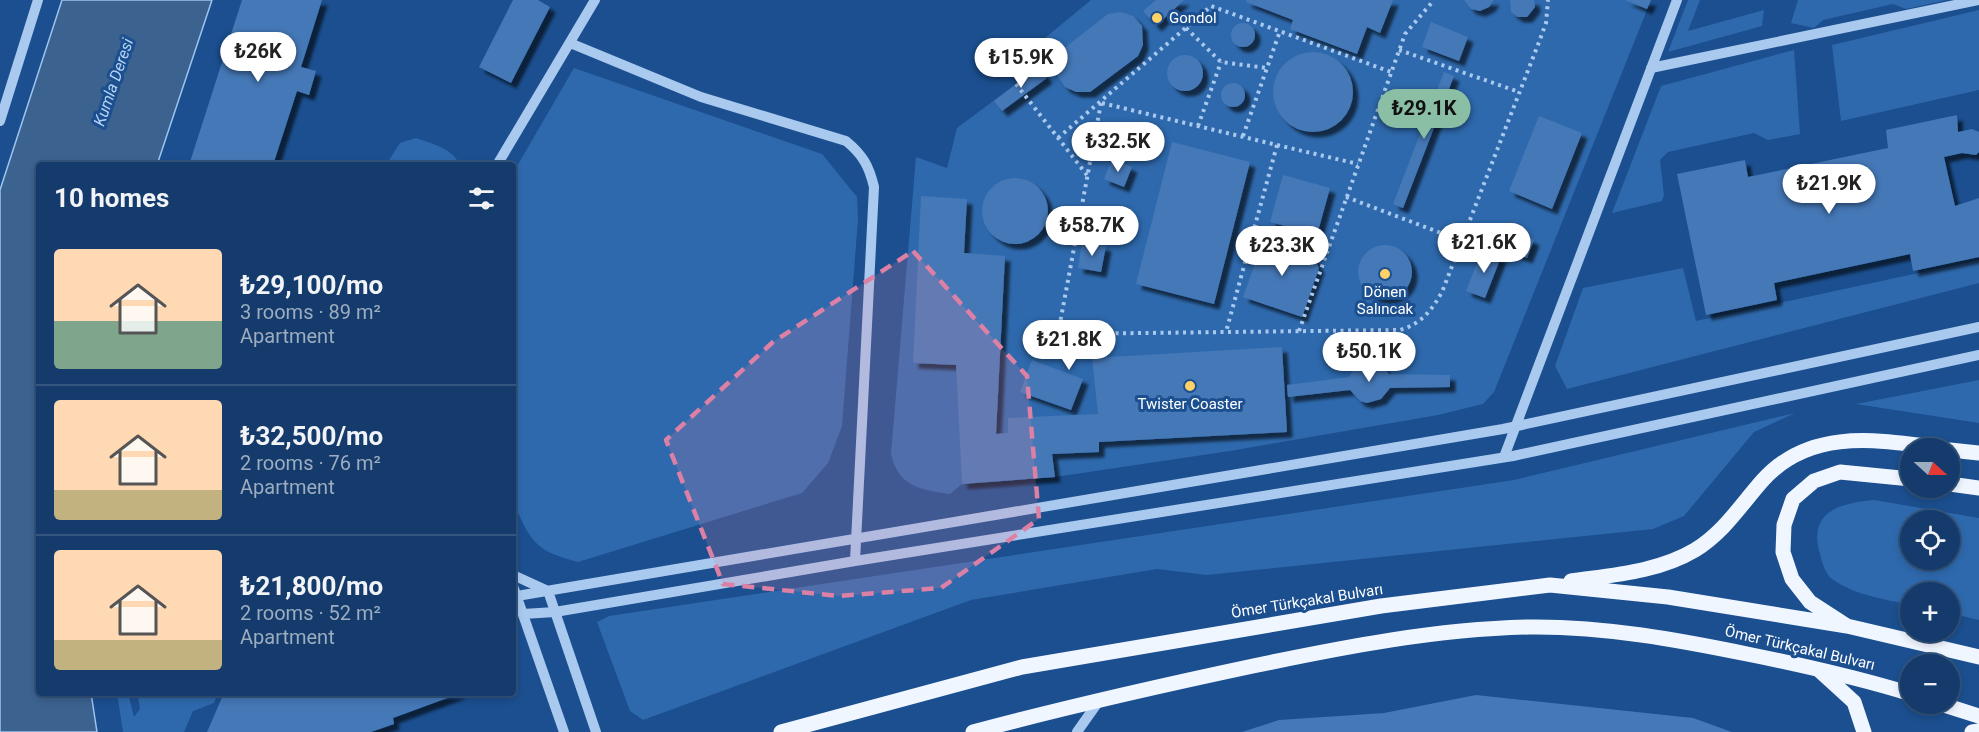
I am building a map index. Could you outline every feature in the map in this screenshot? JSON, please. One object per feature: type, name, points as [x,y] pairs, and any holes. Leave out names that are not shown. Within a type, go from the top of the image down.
[{"type":"main road","points":[[1550,585],[1664,564],[1694,550],[1722,529],[1763,479],[1806,449],[1828,442],[1853,439],[1900,444]]},
{"type":"main road","points":[[1960,451],[1979,453]]},
{"type":"main road","points":[[1846,626],[1810,602],[1792,579],[1783,552],[1784,525],[1793,499],[1814,481],[1840,472],[1900,478]]},
{"type":"main road","points":[[1960,485],[1979,488]]},
{"type":"main road","name":"Ömer Türkçakal Bulvarı","points":[[781,732],[1022,667],[1381,606],[1550,585],[1668,597],[1846,626],[1979,657]]},
{"type":"main road","name":"Ömer Türkçakal Bulvarı","points":[[973,732],[1101,698],[1340,648],[1468,630],[1531,627],[1621,632],[1694,643],[1818,669],[1900,691]]},
{"type":"main road","points":[[1818,669],[1854,702],[1864,732]]},
{"type":"main road","points":[[1960,710],[1979,716]]},
{"type":"main road","points":[[1972,732],[1979,731]]},
{"type":"street","points":[[0,121],[38,0]]},
{"type":"street","points":[[499,162],[595,0]]},
{"type":"street","points":[[1504,458],[1677,0]]},
{"type":"street","points":[[1651,68],[1978,0]]},
{"type":"street","points":[[570,43],[701,97],[846,141],[861,153],[870,167],[874,187],[855,561]]},
{"type":"street","points":[[516,591],[548,591],[1516,425],[1979,327]]},
{"type":"street","points":[[523,614],[555,612],[855,561],[1504,458],[1979,355]]},
{"type":"street","points":[[516,576],[548,591],[596,732]]},
{"type":"street","points":[[516,594],[564,732]]},
{"type":"street","points":[[1077,732],[1101,698]]},
{"type":"path","points":[[1299,331],[1404,34],[1434,0]]},
{"type":"path","points":[[1101,103],[1058,334],[1400,330],[1412,327],[1433,308],[1442,292],[1546,23],[1548,0]]},
{"type":"path","points":[[1058,138],[1211,6],[1391,72]]},
{"type":"path","points":[[1186,28],[1221,62],[1267,68]]},
{"type":"path","points":[[1243,136],[1280,31]]},
{"type":"path","points":[[1399,50],[1519,92]]},
{"type":"path","points":[[1198,126],[1221,62]]},
{"type":"path","points":[[1016,84],[1087,175]]},
{"type":"path","points":[[1101,103],[1358,164]]},
{"type":"path","points":[[1226,332],[1277,145]]},
{"type":"path","points":[[1346,197],[1462,241]]},
{"type":"path","points":[[1255,227],[1329,247]]},
{"type":"highlighted area","points":[[913,251],[1027,376],[1039,519],[941,588],[839,596],[723,584],[666,440],[773,342]]},
{"type":"shaded area","points":[[1091,0],[1651,0],[1494,392],[1483,404],[1438,415],[1230,451],[1055,477],[962,484],[950,494],[929,491],[905,480],[894,465],[891,454],[916,157],[947,168],[957,128],[1039,67],[1028,52]]},
{"type":"shaded area","points":[[1688,0],[1700,0],[1688,31],[1764,10],[1762,26],[1668,52]]},
{"type":"shaded area","points":[[1798,0],[1947,0],[1906,9],[1893,4],[1823,20],[1814,28],[1791,23]]},
{"type":"shaded area","points":[[1979,10],[1979,90],[1841,121],[1832,45]]},
{"type":"shaded area","points":[[1794,50],[1800,134],[1768,140],[1754,133],[1668,152],[1660,160],[1664,195],[1662,201],[1612,213],[1661,86]]},
{"type":"shaded area","points":[[574,68],[822,154],[857,197],[858,219],[842,426],[828,463],[802,493],[578,562],[552,553],[535,542],[529,535],[516,508],[516,168]]},
{"type":"shaded area","points":[[416,138],[447,151],[458,162],[388,162],[400,143]]},
{"type":"shaded area","points":[[1979,260],[1979,283],[1567,389],[1555,366],[1583,288],[1683,268],[1696,321]]},
{"type":"shaded area","points":[[1979,380],[1979,423],[1856,404]]},
{"type":"shaded area","points":[[1795,413],[1754,432],[1684,516],[1653,529],[1207,575],[1157,569],[971,600],[643,720],[630,711],[597,622],[609,616],[1514,480]]},
{"type":"shaded area","points":[[1874,500],[1932,510],[1900,510],[1900,570],[1960,570],[1960,515],[1979,518],[1979,620],[1960,615],[1960,582],[1900,582],[1900,603],[1860,593],[1830,577],[1824,568],[1820,554],[1817,539],[1818,528],[1830,512],[1850,504]]},
{"type":"shaded area","points":[[117,696],[129,696],[134,717],[140,709],[138,696],[217,696],[214,703],[193,711],[184,732],[123,732]]},
{"type":"water","name":"Kumla Deresi","points":[[62,0],[212,0],[158,162],[36,162],[36,696],[91,696],[97,732],[0,732],[0,190]]},
{"type":"building","points":[[242,0],[322,0],[301,67],[316,71],[309,95],[297,91],[274,162],[190,162]]},
{"type":"building","points":[[513,0],[538,0],[550,7],[511,83],[479,67]]},
{"type":"building","name":"Gondol","points":[[1156,0],[1184,0],[1156,26],[1143,11]]},
{"type":"building","points":[[1247,0],[1393,0],[1380,33],[1367,27],[1357,54],[1290,29],[1293,20],[1246,2]]},
{"type":"building","points":[[1464,0],[1494,0],[1489,7],[1480,11],[1471,9]]},
{"type":"building","points":[[1510,0],[1534,0],[1535,7],[1527,17],[1518,17],[1511,12]]},
{"type":"building","points":[[1625,0],[1651,0],[1647,9]]},
{"type":"building","points":[[1121,12],[1133,16],[1142,26],[1143,45],[1138,56],[1090,92],[1076,92],[1065,87],[1055,67],[1058,55],[1108,14]]},
{"type":"building","points":[[1431,22],[1468,37],[1459,61],[1422,47]]},
{"type":"building","points":[[1243,23],[1252,26],[1255,35],[1252,44],[1243,47],[1234,44],[1231,35],[1234,26]]},
{"type":"building","points":[[1313,52],[1328,55],[1341,64],[1350,77],[1353,92],[1350,107],[1341,120],[1328,129],[1313,132],[1298,129],[1285,120],[1276,107],[1273,92],[1276,77],[1285,64],[1298,55]]},
{"type":"building","points":[[1185,55],[1198,60],[1203,73],[1198,86],[1185,91],[1172,86],[1167,73],[1172,60]]},
{"type":"building","points":[[1039,67],[1047,78],[1002,111],[994,101]]},
{"type":"building","points":[[1444,72],[1454,76],[1403,208],[1393,204]]},
{"type":"building","points":[[1233,83],[1242,86],[1245,95],[1242,104],[1233,107],[1224,104],[1221,95],[1224,86]]},
{"type":"building","points":[[1957,115],[1958,132],[1972,129],[1979,132],[1979,152],[1976,155],[1962,153],[1944,157],[1955,206],[1979,198],[1979,257],[1913,271],[1910,254],[1774,283],[1777,300],[1706,315],[1677,174],[1745,160],[1748,177],[1888,148],[1886,130]]},
{"type":"building","points":[[1539,116],[1582,133],[1552,209],[1509,191]]},
{"type":"building","points":[[1172,142],[1250,162],[1214,304],[1136,284]]},
{"type":"building","points":[[1112,159],[1132,167],[1124,187],[1104,179]]},
{"type":"building","points":[[1283,175],[1330,188],[1317,235],[1270,222]]},
{"type":"building","points":[[1009,178],[1021,178],[1033,183],[1043,193],[1048,211],[1046,224],[1033,239],[1021,244],[1009,244],[997,239],[987,229],[982,217],[982,205],[987,193],[997,183]]},
{"type":"building","points":[[921,196],[967,199],[964,253],[1005,256],[996,434],[1008,433],[1008,418],[1098,414],[1092,358],[1282,347],[1287,432],[1099,442],[1099,452],[1052,454],[1055,477],[962,484],[956,365],[913,363]]},
{"type":"building","points":[[1502,227],[1534,240],[1527,258],[1495,246]]},
{"type":"building","points":[[1265,235],[1310,251],[1319,268],[1302,317],[1243,297]]},
{"type":"building","points":[[1082,242],[1106,246],[1101,272],[1078,268]]},
{"type":"building","name":"Dönen Salıncak","points":[[1380,245],[1390,245],[1400,249],[1408,257],[1412,272],[1408,287],[1400,295],[1390,299],[1380,299],[1370,295],[1362,287],[1358,277],[1358,267],[1362,257],[1370,249]]},
{"type":"building","points":[[1482,250],[1501,257],[1485,298],[1466,291]]},
{"type":"building","points":[[1032,360],[1083,379],[1071,410],[1020,392]]},
{"type":"building","points":[[1369,361],[1381,364],[1389,374],[1450,375],[1450,387],[1390,388],[1381,399],[1367,403],[1360,401],[1350,390],[1288,397],[1287,385],[1349,377],[1356,366]]},
{"type":"building","points":[[1476,695],[1693,718],[1732,732],[1242,732],[1279,720],[1384,713]]},
{"type":"building","points":[[223,696],[453,696],[393,718],[394,724],[371,732],[207,732]]},
{"type":"place","name":"Gondol","points":[[1157,18]]},
{"type":"place","name":"Dönen Salıncak","points":[[1385,274]]},
{"type":"place","name":"Twister Coaster","points":[[1190,386]]}]
